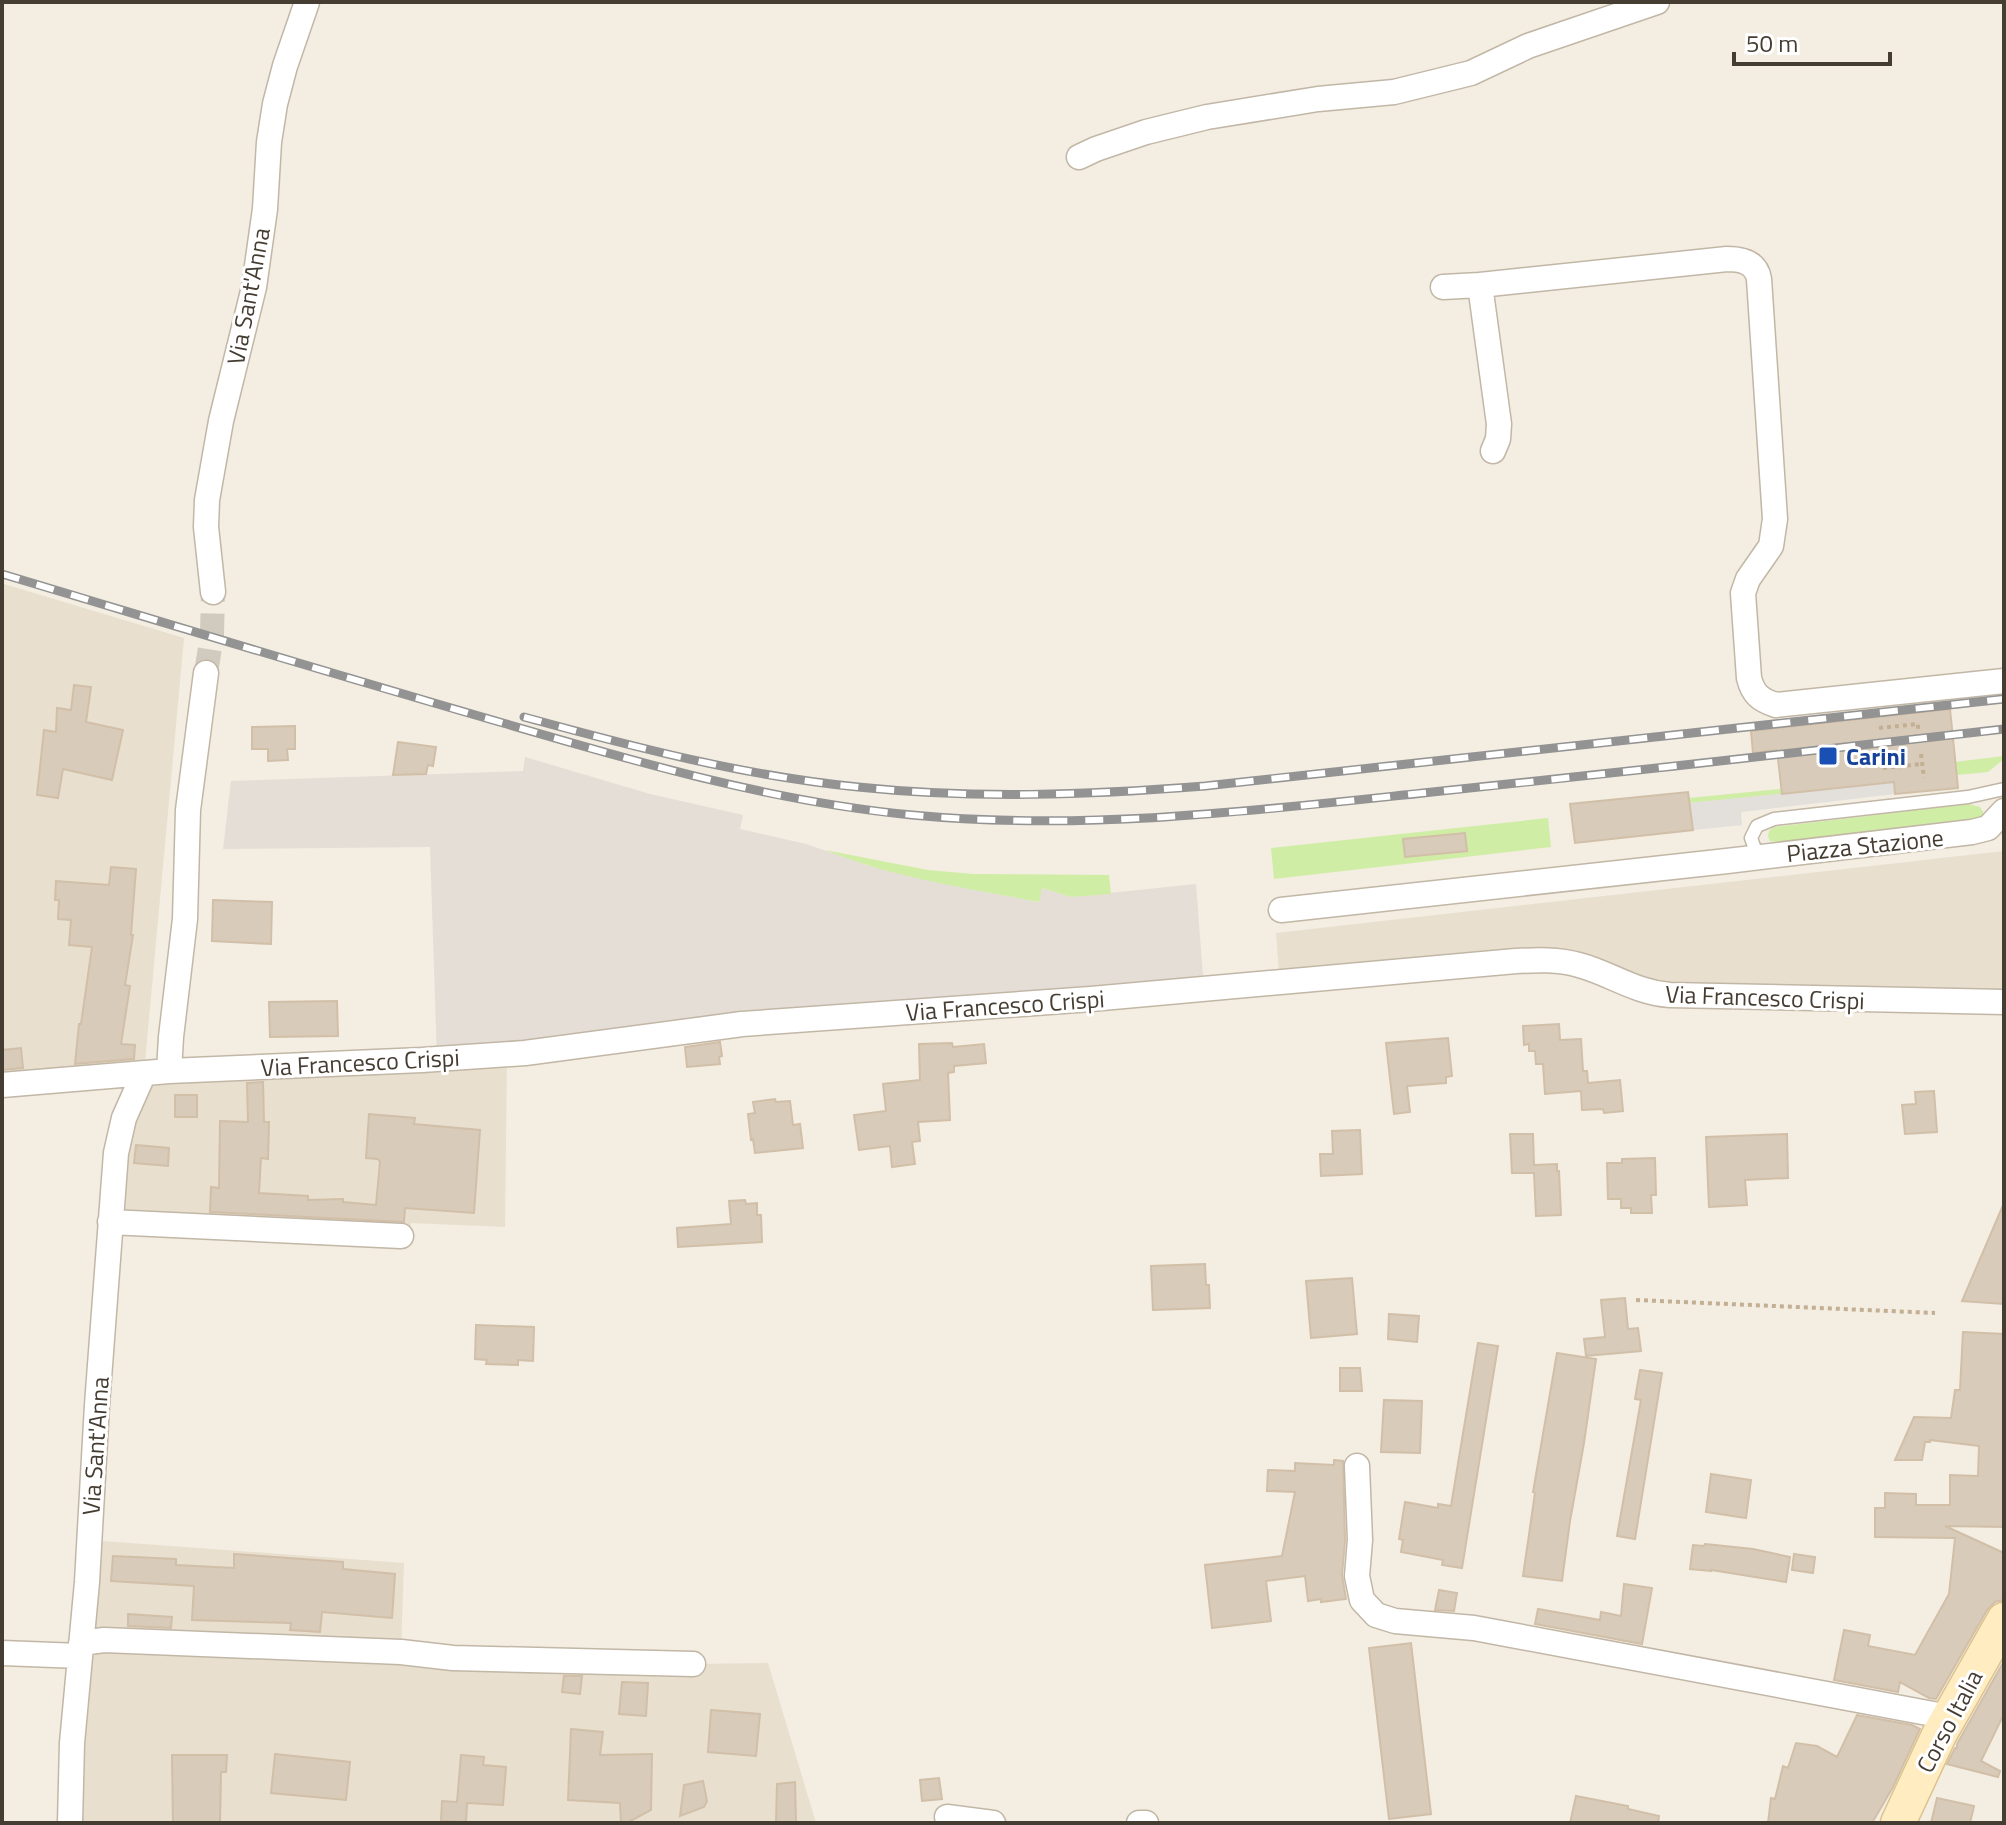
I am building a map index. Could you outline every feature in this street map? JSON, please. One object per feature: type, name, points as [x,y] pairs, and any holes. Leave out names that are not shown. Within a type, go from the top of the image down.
[{"type":"street","name":"Via Sant'Anna","points":[[213,592],[206,527],[207,500],[221,421],[254,287],[275,104],[307,2]]},
{"type":"street","points":[[1079,157],[1146,132],[1207,117],[1318,99],[1394,92],[1471,73],[1528,46],[1657,2]]},
{"type":"street","points":[[1443,287],[1727,259],[1738,259],[1753,266],[1759,279],[1775,519],[1771,546],[1748,579],[1743,593],[1752,688],[1765,702],[1776,705],[2004,681]]},
{"type":"street","points":[[1480,285],[1499,424],[1493,451]]},
{"type":"street","points":[[169,1071],[185,919],[188,810],[206,673]]},
{"type":"street","name":"Piazza Stazione","points":[[1785,854],[1982,831],[2004,811]]},
{"type":"street","points":[[1281,910],[1785,854]]},
{"type":"street","name":"Via Francesco Crispi","points":[[2,1085],[169,1071],[525,1053],[742,1024],[1091,999],[1516,961],[1569,962],[1643,992],[1670,995],[2004,1002]]},
{"type":"street","name":"Via Sant'Anna","points":[[70,1823],[72,1743],[116,1153],[124,1118],[144,1073]]},
{"type":"street","points":[[110,1222],[401,1236]]},
{"type":"street","points":[[1357,1466],[1360,1540],[1357,1576],[1362,1600],[1376,1615],[1395,1621],[1474,1628],[1949,1717]]},
{"type":"street","name":"Corso Italia","points":[[1898,1823],[1949,1717],[2004,1620]]},
{"type":"street","points":[[2,1653],[81,1649],[104,1640],[401,1652],[453,1658],[693,1664]]},
{"type":"street","points":[[947,1817],[993,1823]]},
{"type":"street","points":[[1139,1823],[1146,1823]]},
{"type":"lane","name":"Piazza Stazione","points":[[1785,854],[1769,855],[1755,849],[1751,838],[1757,826],[1774,819],[1968,797],[2004,789]]},
{"type":"path","points":[[1879,728],[1918,724],[1918,731]]},
{"type":"path","points":[[1921,754],[1924,778]]},
{"type":"path","points":[[1883,768],[1922,764]]},
{"type":"path","points":[[1636,1300],[1935,1313]]},
{"type":"shaded area","points":[[4,584],[184,638],[144,1073],[507,1055],[505,1227],[411,1223],[411,1240],[110,1227],[143,1073],[2,1085]]},
{"type":"shaded area","points":[[525,757],[650,794],[743,815],[740,829],[806,844],[870,866],[1038,902],[1042,888],[1071,897],[1196,884],[1204,989],[437,1059],[430,847],[223,849],[231,781],[523,771]]},
{"type":"shaded area","points":[[1894,782],[1895,794],[1741,812],[1742,825],[1693,830],[1689,803]]},
{"type":"shaded area","points":[[2004,851],[2004,992],[1658,985],[1543,952],[1428,957],[1279,973],[1276,933]]},
{"type":"shaded area","points":[[89,1540],[404,1563],[401,1651],[693,1664],[768,1663],[816,1823],[70,1823]]},
{"type":"green space","points":[[2004,756],[1988,772],[1956,775],[1955,762]]},
{"type":"green space","points":[[1781,789],[1782,794],[1689,803],[1689,798]]},
{"type":"green space","points":[[1969,804],[1980,807],[1983,816],[1979,819],[1777,842],[1770,841],[1768,836],[1774,827]]},
{"type":"green space","points":[[1548,818],[1551,847],[1274,879],[1271,848]]},
{"type":"green space","points":[[825,850],[928,870],[973,874],[1109,875],[1111,894],[1071,897],[1042,888],[1039,902],[904,875]]},
{"type":"building","points":[[74,685],[91,687],[86,722],[123,730],[112,780],[63,769],[58,798],[37,795],[44,730],[56,732],[57,708],[71,710]]},
{"type":"building","points":[[1950,709],[1958,788],[1895,794],[1894,782],[1782,794],[1777,750],[1753,753],[1751,731]]},
{"type":"building","points":[[295,726],[295,749],[287,749],[288,760],[268,761],[268,749],[252,749],[252,727]]},
{"type":"building","points":[[398,742],[436,747],[433,766],[428,765],[426,774],[393,775]]},
{"type":"building","points":[[1688,792],[1693,830],[1575,843],[1570,804]]},
{"type":"building","points":[[1465,833],[1467,851],[1405,857],[1403,839]]},
{"type":"building","points":[[111,867],[136,869],[133,935],[125,985],[130,986],[121,1044],[135,1045],[134,1059],[75,1064],[92,947],[69,945],[71,920],[58,919],[56,881],[109,885]]},
{"type":"building","points":[[213,900],[272,902],[271,944],[212,941]]},
{"type":"building","points":[[337,1001],[338,1036],[270,1037],[269,1002]]},
{"type":"building","points":[[1559,1024],[1560,1040],[1581,1039],[1583,1071],[1587,1071],[1588,1083],[1620,1080],[1623,1111],[1604,1113],[1603,1109],[1582,1110],[1581,1091],[1545,1094],[1543,1064],[1536,1064],[1535,1051],[1529,1051],[1529,1044],[1524,1045],[1523,1026]]},
{"type":"building","points":[[1448,1038],[1452,1076],[1446,1077],[1446,1083],[1407,1086],[1410,1112],[1394,1114],[1386,1043]]},
{"type":"building","points":[[720,1042],[720,1064],[687,1067],[685,1047]]},
{"type":"building","points":[[952,1043],[953,1047],[984,1044],[986,1063],[954,1066],[954,1072],[948,1073],[950,1120],[918,1122],[920,1141],[912,1142],[915,1164],[892,1167],[890,1146],[859,1150],[854,1115],[886,1111],[883,1084],[920,1080],[919,1044]]},
{"type":"building","points":[[21,1048],[23,1068],[2,1070],[2,1050]]},
{"type":"building","points":[[263,1082],[264,1122],[269,1122],[268,1159],[261,1158],[259,1193],[308,1196],[308,1200],[343,1199],[343,1202],[376,1205],[380,1162],[366,1158],[369,1114],[415,1118],[414,1124],[480,1130],[474,1213],[405,1208],[404,1222],[210,1212],[211,1187],[219,1188],[220,1121],[248,1122],[247,1083]]},
{"type":"building","points":[[1934,1091],[1937,1132],[1905,1134],[1902,1105],[1916,1104],[1915,1092]]},
{"type":"building","points":[[175,1095],[197,1095],[197,1117],[175,1117]]},
{"type":"building","points":[[775,1099],[776,1102],[790,1101],[793,1125],[800,1124],[803,1148],[755,1153],[748,1114],[755,1113],[753,1102]]},
{"type":"building","points":[[1360,1130],[1362,1174],[1321,1176],[1320,1154],[1333,1154],[1332,1131]]},
{"type":"building","points":[[1510,1134],[1533,1134],[1534,1165],[1557,1164],[1561,1215],[1536,1216],[1534,1173],[1512,1173]]},
{"type":"building","points":[[1787,1134],[1788,1178],[1745,1180],[1747,1205],[1709,1207],[1706,1137]]},
{"type":"building","points":[[136,1145],[169,1148],[168,1166],[134,1163]]},
{"type":"building","points":[[1655,1158],[1656,1195],[1651,1195],[1652,1213],[1631,1213],[1631,1208],[1621,1208],[1621,1199],[1608,1199],[1607,1163],[1622,1163],[1622,1159]]},
{"type":"building","points":[[745,1200],[746,1204],[757,1203],[757,1215],[761,1215],[762,1242],[678,1247],[677,1228],[731,1224],[729,1201]]},
{"type":"building","points":[[2004,1203],[2004,1304],[1962,1301]]},
{"type":"building","points":[[1205,1264],[1210,1308],[1153,1310],[1151,1266]]},
{"type":"building","points":[[1352,1278],[1357,1334],[1311,1338],[1306,1281]]},
{"type":"building","points":[[1625,1298],[1628,1329],[1638,1328],[1641,1351],[1586,1356],[1584,1339],[1605,1337],[1601,1300]]},
{"type":"building","points":[[1389,1314],[1419,1316],[1417,1342],[1388,1339]]},
{"type":"building","points":[[476,1325],[534,1327],[533,1361],[518,1360],[518,1365],[486,1364],[487,1360],[475,1359]]},
{"type":"building","points":[[1963,1332],[2004,1334],[2004,1527],[1945,1526],[2004,1553],[2004,1600],[1995,1602],[1987,1610],[1936,1699],[1900,1682],[1898,1692],[1834,1680],[1844,1630],[1870,1635],[1868,1646],[1915,1655],[1949,1594],[1955,1538],[1875,1537],[1875,1508],[1885,1508],[1885,1493],[1916,1494],[1916,1505],[1950,1505],[1950,1475],[1978,1476],[1979,1446],[1930,1440],[1925,1442],[1922,1460],[1895,1460],[1914,1417],[1951,1418],[1955,1390],[1960,1390]]},
{"type":"building","points":[[1478,1343],[1498,1346],[1462,1568],[1442,1565],[1443,1560],[1401,1552],[1403,1540],[1399,1539],[1405,1502],[1438,1508],[1438,1504],[1451,1506]]},
{"type":"building","points":[[1557,1353],[1596,1359],[1562,1581],[1523,1576],[1533,1492]]},
{"type":"building","points":[[1340,1368],[1360,1368],[1362,1391],[1340,1391]]},
{"type":"building","points":[[1640,1370],[1662,1373],[1635,1539],[1617,1536],[1641,1400],[1635,1399]]},
{"type":"building","points":[[1384,1400],[1422,1401],[1420,1453],[1381,1452]]},
{"type":"building","points":[[1334,1460],[1343,1461],[1345,1541],[1342,1575],[1346,1599],[1308,1601],[1305,1576],[1266,1581],[1271,1621],[1212,1628],[1205,1565],[1282,1556],[1295,1492],[1267,1491],[1268,1470],[1295,1471],[1295,1463],[1334,1465]]},
{"type":"building","points":[[1711,1474],[1751,1480],[1746,1518],[1706,1512]]},
{"type":"building","points":[[1705,1544],[1790,1557],[1786,1582],[1690,1569],[1693,1545]]},
{"type":"building","points":[[234,1554],[343,1562],[343,1569],[395,1574],[392,1618],[322,1612],[320,1632],[290,1630],[291,1623],[192,1620],[194,1586],[111,1581],[113,1556],[176,1559],[176,1565],[234,1568]]},
{"type":"building","points":[[1794,1554],[1815,1557],[1813,1573],[1792,1570]]},
{"type":"building","points":[[1624,1584],[1652,1588],[1642,1644],[1535,1624],[1538,1609],[1600,1620],[1601,1612],[1621,1616]]},
{"type":"building","points":[[1439,1590],[1457,1593],[1454,1611],[1435,1610]]},
{"type":"building","points":[[128,1614],[172,1617],[171,1628],[128,1626]]},
{"type":"building","points":[[1411,1643],[1431,1814],[1389,1819],[1369,1648]]},
{"type":"building","points":[[2004,1661],[2004,1714],[1981,1761],[2000,1771],[1998,1777],[1947,1764],[1957,1748]]},
{"type":"building","points":[[564,1676],[582,1676],[580,1694],[562,1692]]},
{"type":"building","points":[[622,1682],[648,1683],[646,1716],[619,1714]]},
{"type":"building","points":[[711,1710],[760,1714],[756,1756],[708,1752]]},
{"type":"building","points":[[1857,1715],[1920,1729],[1872,1823],[1768,1823],[1771,1798],[1775,1799],[1783,1766],[1788,1768],[1796,1743],[1817,1746],[1837,1757]]},
{"type":"building","points":[[571,1729],[603,1732],[600,1755],[652,1754],[651,1810],[621,1823],[620,1803],[568,1800]]},
{"type":"building","points":[[275,1754],[350,1762],[346,1800],[271,1793]]},
{"type":"building","points":[[172,1755],[227,1755],[226,1772],[221,1772],[220,1823],[173,1823]]},
{"type":"building","points":[[461,1755],[484,1757],[483,1765],[506,1767],[503,1805],[467,1803],[466,1822],[441,1821],[442,1801],[457,1802]]},
{"type":"building","points":[[939,1778],[942,1799],[922,1801],[920,1780]]},
{"type":"building","points":[[703,1781],[707,1801],[704,1807],[680,1816],[684,1785]]},
{"type":"building","points":[[795,1782],[796,1823],[776,1823],[777,1784]]},
{"type":"building","points":[[1576,1796],[1628,1806],[1628,1809],[1659,1816],[1658,1823],[1570,1823]]},
{"type":"building","points":[[1937,1798],[1974,1806],[1970,1823],[1931,1823]]},
{"type":"tunnel","points":[[206,673],[212,635],[213,592]]},
{"type":"railway","points":[[2,574],[655,766],[808,801],[912,815],[1041,821],[1232,812],[2004,729]]},
{"type":"railway","points":[[524,717],[648,749],[773,776],[901,791],[1031,794],[1205,786],[2004,699]]},
{"type":"place","name":"Carini","points":[[1828,756]]}]
